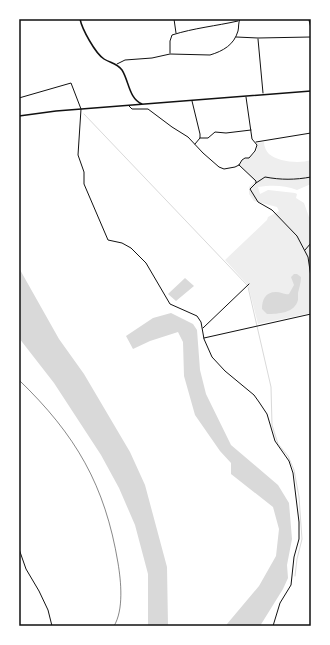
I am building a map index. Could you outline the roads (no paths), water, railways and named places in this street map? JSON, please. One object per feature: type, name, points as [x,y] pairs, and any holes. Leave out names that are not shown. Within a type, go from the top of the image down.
[{"type":"street","points":[[80,19],[83,28],[99,55],[117,65],[124,74],[133,97],[139,103],[144,105]]},
{"type":"street","points":[[174,19],[177,33]]},
{"type":"street","points":[[309,19],[311,27]]},
{"type":"street","points":[[117,65],[121,61],[125,60],[152,58],[170,54],[210,55],[226,49],[236,37],[239,20],[209,27],[192,29],[172,35],[170,37],[170,54]]},
{"type":"street","points":[[236,37],[311,37]]},
{"type":"street","points":[[258,38],[264,95]]},
{"type":"street","points":[[19,98],[71,83],[81,110],[78,155],[84,172],[84,184],[108,240],[122,243],[131,248],[146,263],[170,304],[197,316],[201,322],[204,339],[212,357],[225,371],[254,395],[266,414],[275,441],[289,461],[293,472],[299,538],[294,557],[291,585],[280,604],[273,626]]},
{"type":"street","points":[[19,116],[45,112],[311,91]]},
{"type":"street","points":[[128,106],[132,109],[148,109],[188,137],[203,153],[219,167],[224,169],[239,165],[242,160],[249,158],[255,151],[257,145],[252,139],[246,97]]},
{"type":"street","points":[[192,101],[200,138]]},
{"type":"street","points":[[194,144],[200,138],[208,138],[215,132],[226,133],[251,130]]},
{"type":"street","points":[[255,142],[311,132]]},
{"type":"street","points":[[239,165],[256,181],[256,184]]},
{"type":"street","points":[[311,177],[295,180],[265,177],[250,189],[258,202],[275,213],[297,236],[308,257],[311,277]]},
{"type":"street","points":[[305,250],[311,243]]},
{"type":"street","points":[[203,328],[249,284]]},
{"type":"street","points":[[204,339],[311,314]]},
{"type":"street","points":[[19,549],[26,569],[48,610],[52,626]]},
{"type":"lane","points":[[19,380],[48,410],[73,443],[85,462],[104,503],[116,553],[120,580],[118,617],[114,626]]},
{"type":"waterway","points":[[84,114],[247,285]]},
{"type":"waterway","points":[[248,287],[271,387],[272,425],[278,444],[288,456],[294,470],[299,497],[302,539],[295,576]]}]
